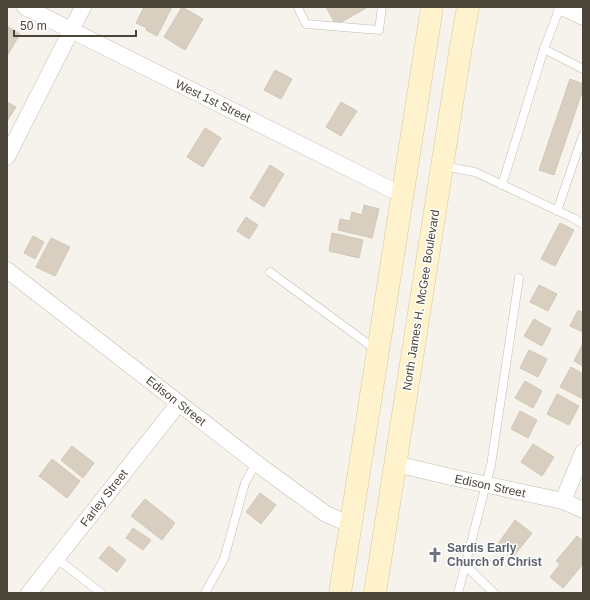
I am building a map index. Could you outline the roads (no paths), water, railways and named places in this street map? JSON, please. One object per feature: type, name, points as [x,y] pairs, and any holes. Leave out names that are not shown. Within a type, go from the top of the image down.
[{"type":"main road","points":[[340,593],[432,7]]},
{"type":"main road","name":"North James H. McGee Boulevard","points":[[375,593],[468,7]]},
{"type":"street","name":"West 1st Street","points":[[25,7],[402,195]]},
{"type":"street","points":[[7,157],[84,7]]},
{"type":"street","points":[[561,7],[583,18]]},
{"type":"street","name":"Edison Street","points":[[7,270],[256,462],[326,514],[351,523]]},
{"type":"street","name":"Farley Street","points":[[29,593],[179,403]]},
{"type":"street","points":[[563,501],[583,452]]},
{"type":"street","name":"Edison Street","points":[[396,464],[563,501],[583,510]]},
{"type":"lane","points":[[297,8],[306,24],[379,30],[382,7]]},
{"type":"lane","points":[[502,185],[544,49],[561,7]]},
{"type":"lane","points":[[544,49],[583,69]]},
{"type":"lane","points":[[557,211],[583,135]]},
{"type":"lane","points":[[442,166],[475,172],[583,224]]},
{"type":"lane","points":[[270,272],[378,351]]},
{"type":"lane","points":[[458,593],[491,464],[519,278]]},
{"type":"lane","points":[[205,593],[224,559],[245,483],[256,462]]},
{"type":"lane","points":[[56,558],[101,593]]},
{"type":"lane","points":[[465,566],[494,593]]},
{"type":"place","name":"Sardis Early Church of Christ","points":[[435,555]]}]
